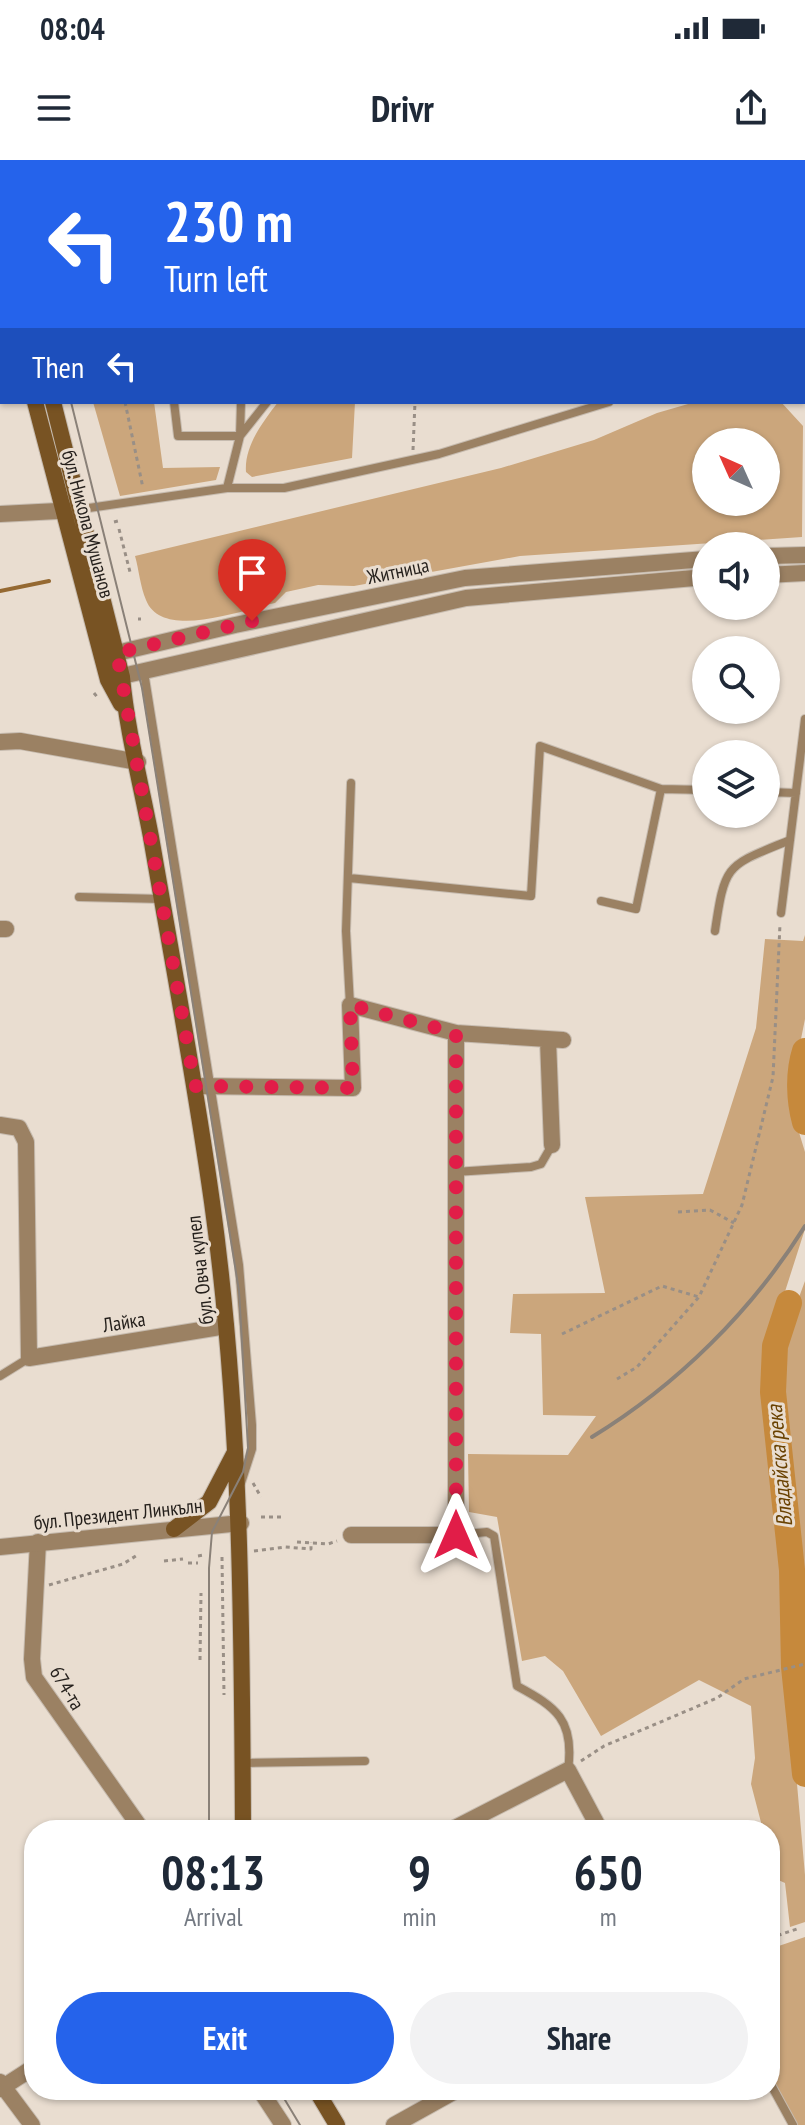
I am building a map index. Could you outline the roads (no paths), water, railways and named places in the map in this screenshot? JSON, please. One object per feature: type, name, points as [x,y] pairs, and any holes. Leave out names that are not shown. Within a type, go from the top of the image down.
[{"type":"main road","name":"бул. Никола Мушанов","points":[[36,404],[64,510],[110,654]]},
{"type":"main road","name":"бул. Никола Мушанов","points":[[54,404],[82,509],[110,654]]},
{"type":"main road","name":"бул. Овча купел","points":[[110,654],[138,762],[162,899],[202,1086],[226,1326],[241,1523],[243,1820]]},
{"type":"main road","points":[[174,1529],[209,1502],[235,1453]]},
{"type":"main road","points":[[322,2100],[337,2125]]},
{"type":"street","points":[[0,514],[82,509]]},
{"type":"street","points":[[780,556],[805,555]]},
{"type":"street","name":"Житница","points":[[110,654],[465,578],[692,560]]},
{"type":"street","points":[[780,574],[805,573]]},
{"type":"street","name":"Житница","points":[[115,678],[388,613],[466,598],[692,578]]},
{"type":"street","points":[[0,742],[20,741],[138,762]]},
{"type":"street","points":[[202,1086],[353,1088],[350,1005],[456,1033],[556,1040],[552,1145]]},
{"type":"street","points":[[351,1535],[456,1535],[456,1033]]},
{"type":"street","points":[[0,1125],[19,1128],[26,1142],[29,1358]]},
{"type":"street","name":"Лайка","points":[[29,1358],[226,1326]]},
{"type":"street","name":"бул. Президент Линкълн","points":[[0,1547],[241,1523]]},
{"type":"street","name":"674-та","points":[[38,1542],[32,1659],[34,1677],[135,1820]]},
{"type":"street","points":[[470,1820],[568,1770],[595,1820]]},
{"type":"street","points":[[24,2073],[1,2086],[32,2125]]},
{"type":"street","points":[[267,2100],[283,2125]]},
{"type":"street","points":[[394,2125],[439,2100]]},
{"type":"lane","points":[[174,404],[178,436],[240,436]]},
{"type":"lane","points":[[227,488],[240,436],[241,404]]},
{"type":"lane","points":[[240,436],[265,404]]},
{"type":"lane","points":[[82,509],[227,488],[284,488],[439,454],[602,404]]},
{"type":"lane","points":[[144,672],[202,1086],[248,1347],[252,1449],[238,1487]]},
{"type":"lane","points":[[781,913],[805,719]]},
{"type":"lane","points":[[349,878],[531,896],[540,746],[661,789],[692,790]]},
{"type":"lane","points":[[350,1005],[351,783]]},
{"type":"lane","points":[[601,901],[636,909],[661,789]]},
{"type":"lane","points":[[780,792],[796,793]]},
{"type":"lane","points":[[715,931],[722,881],[730,868],[790,840]]},
{"type":"lane","points":[[79,897],[162,899]]},
{"type":"lane","points":[[454,1172],[531,1167],[541,1164],[552,1145]]},
{"type":"lane","points":[[0,1376],[29,1358]]},
{"type":"lane","points":[[456,1535],[487,1532],[494,1536],[517,1686],[551,1704],[560,1716],[570,1755],[568,1770]]},
{"type":"lane","points":[[243,1763],[365,1761]]},
{"type":"lane","points":[[779,2100],[793,2125]]},
{"type":"waterway","points":[[0,591],[49,581]]},
{"type":"waterway","name":"Владайска река","points":[[805,1051],[800,1086],[805,1122]]},
{"type":"waterway","name":"Владайска река","points":[[789,1303],[775,1346],[773,1392],[792,1570],[794,1667],[805,1774]]},
{"type":"tram line","points":[[71,404],[142,688],[239,1291],[248,1448],[243,1472],[212,1532],[209,1568],[209,1820]]},
{"type":"tram line","points":[[285,2100],[300,2125]]},
{"type":"railway","points":[[592,1437],[654,1394],[710,1344],[761,1288],[805,1226]]}]
